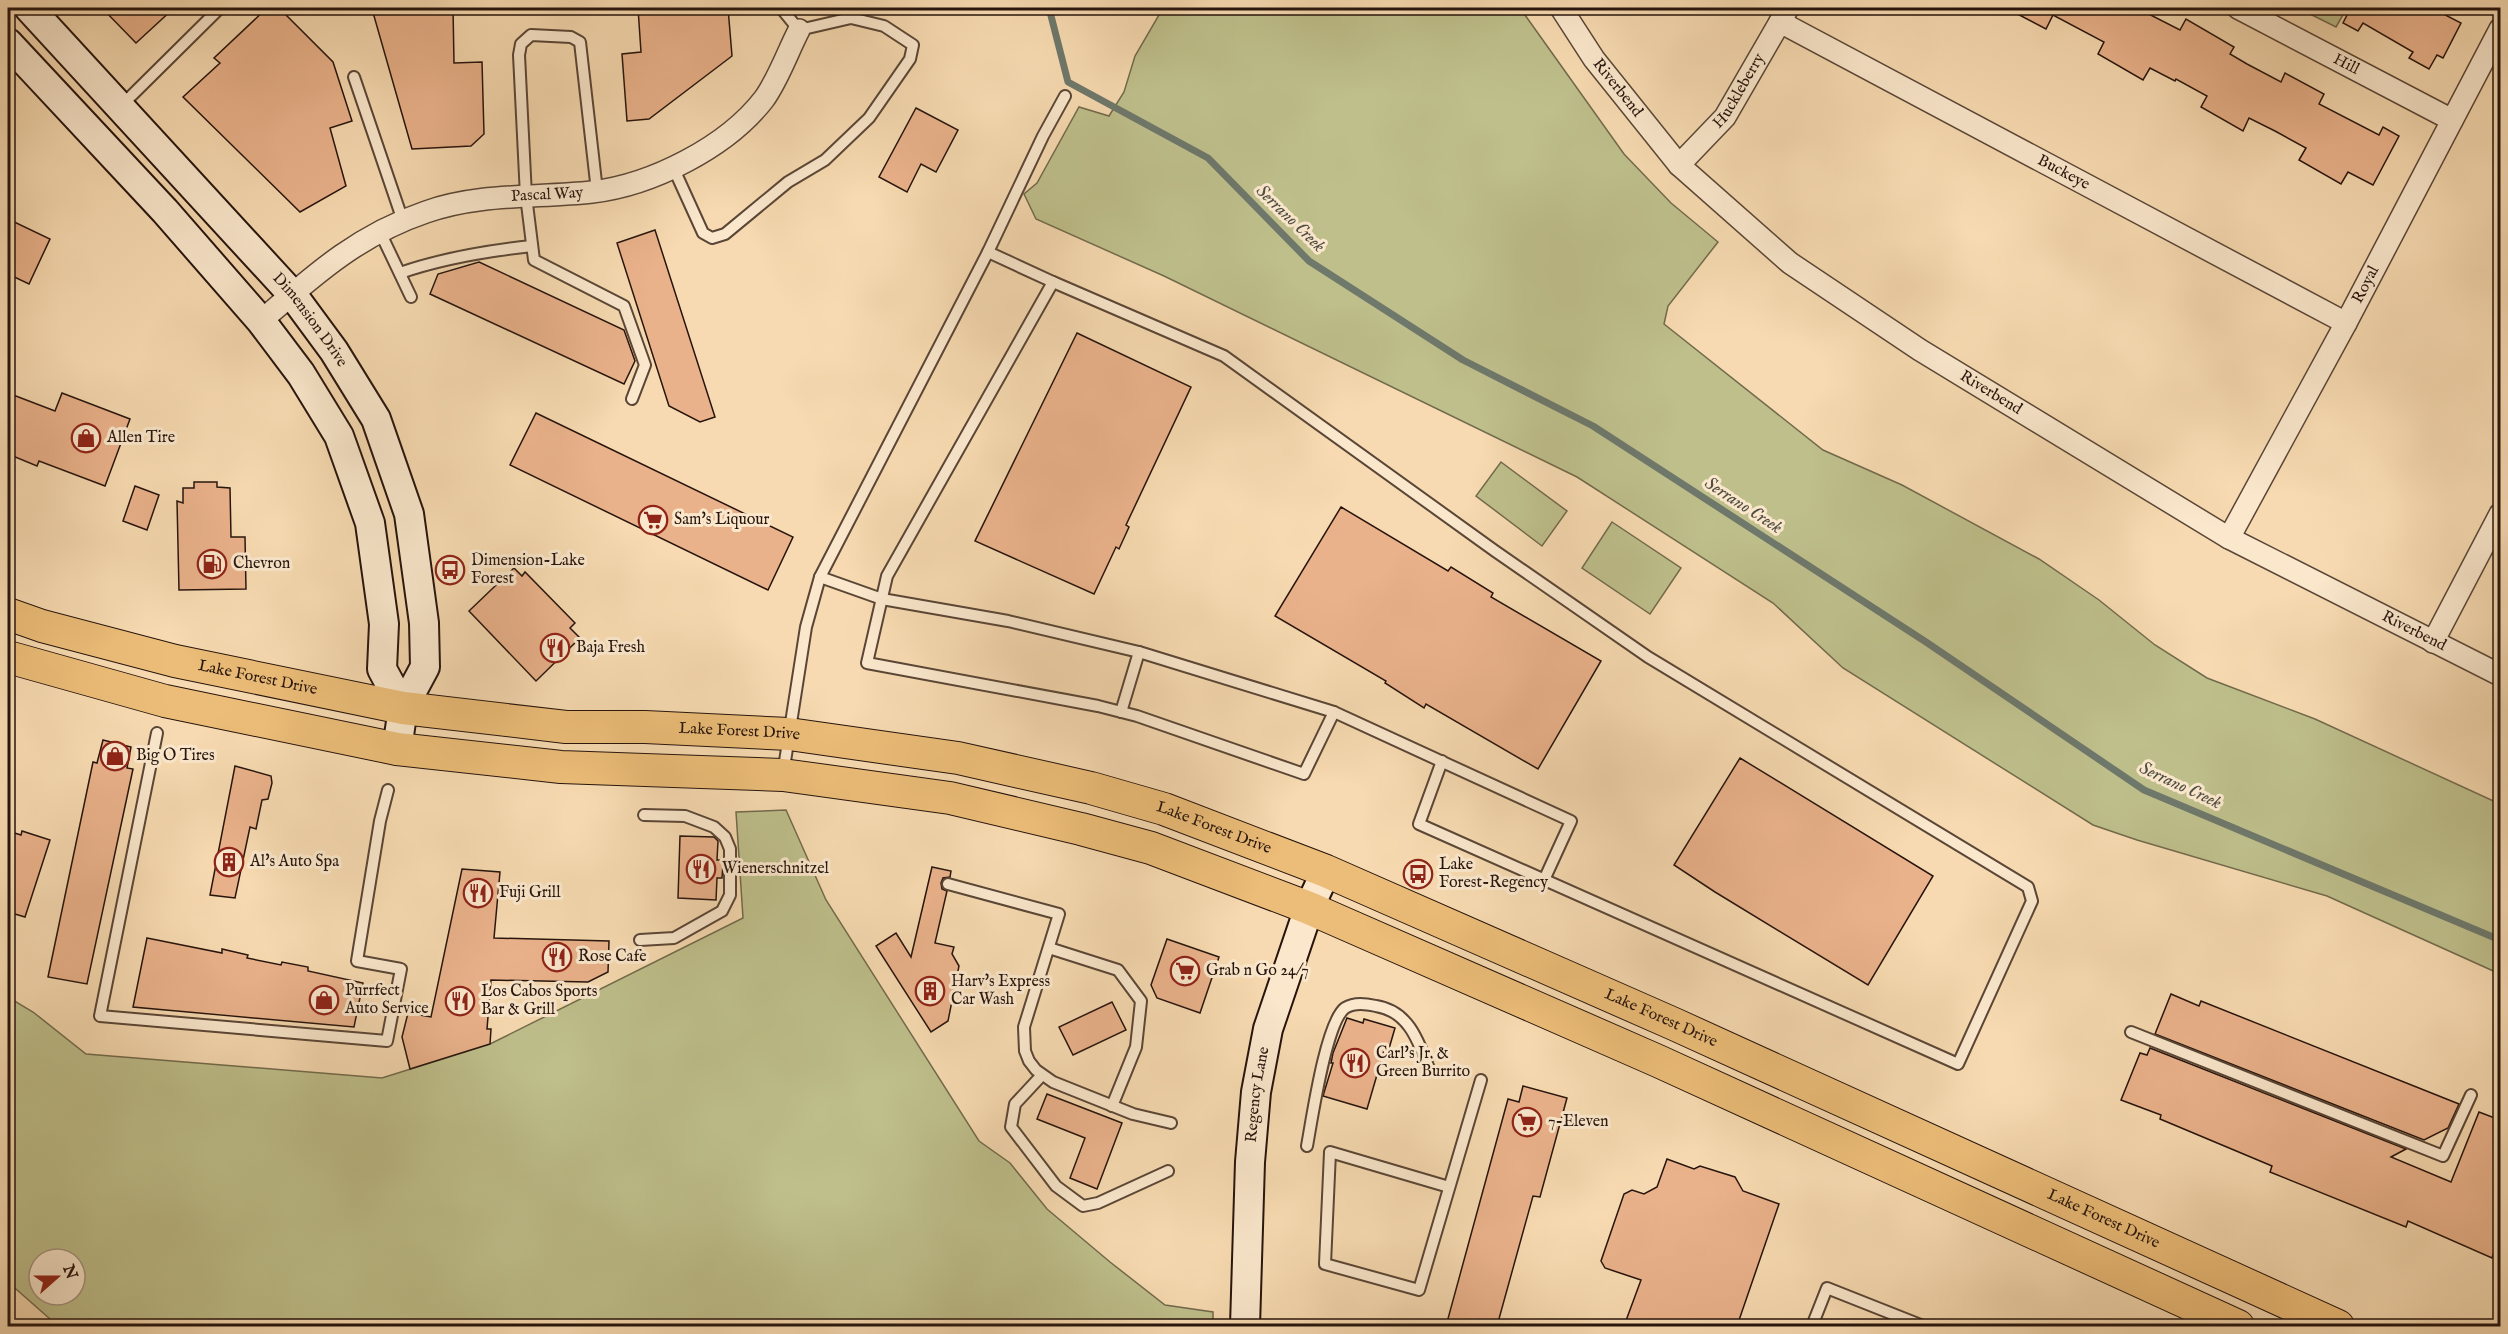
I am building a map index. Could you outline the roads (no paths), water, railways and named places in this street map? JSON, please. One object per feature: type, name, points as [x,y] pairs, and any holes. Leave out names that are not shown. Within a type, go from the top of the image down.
[{"type":"main road","name":"Dimension Drive","points":[[29,8],[292,294],[334,351],[376,419],[408,514],[424,623],[425,667],[403,708],[397,749]]},
{"type":"main road","points":[[8,43],[165,211],[261,321],[301,374],[339,436],[365,505],[384,624],[382,669],[403,708]]},
{"type":"main road","name":"Lake Forest Drive","points":[[8,614],[42,626],[175,661],[403,708],[566,727],[645,727],[789,734],[958,758],[1091,788],[1164,809],[1326,871],[1674,1023],[2338,1326]]},
{"type":"main road","points":[[8,657],[165,701],[397,749],[561,767],[783,775],[950,798],[1081,828],[1151,848],[1309,908],[1658,1061],[2238,1326]]},
{"type":"main road","name":"Regency Lane","points":[[1245,1326],[1249,1173],[1256,1092],[1268,1029],[1309,908],[1326,871]]},
{"type":"street","name":"Riverbend","points":[[1561,8],[1594,59],[1679,165],[1790,263],[1920,350],[2229,538],[2500,675]]},
{"type":"street","name":"Hill","points":[[2238,8],[2452,120]]},
{"type":"street","name":"Huckleberry","points":[[1679,165],[1725,117],[1784,15]]},
{"type":"street","name":"Buckeye","points":[[1784,15],[2346,323]]},
{"type":"street","name":"Pascal Way","points":[[261,321],[335,257],[380,232],[427,211],[486,199],[597,191],[640,181],[690,160],[727,135],[764,98],[799,30]]},
{"type":"street","name":"Royal","points":[[2229,538],[2346,323],[2500,30]]},
{"type":"street","points":[[2433,642],[2500,514]]},
{"type":"lane","points":[[120,107],[220,8]]},
{"type":"lane","points":[[673,167],[703,233],[712,238],[725,234],[788,182],[825,160],[869,118],[910,59],[913,45],[884,26],[851,18],[799,30],[781,8]]},
{"type":"lane","points":[[597,191],[580,42],[571,38],[531,35],[521,44],[519,55],[526,196],[534,260],[624,306],[645,365],[632,399]]},
{"type":"lane","points":[[354,77],[403,221]]},
{"type":"lane","points":[[783,775],[806,627],[820,577],[988,252],[1011,198],[1065,96]]},
{"type":"lane","points":[[380,232],[411,297]]},
{"type":"lane","points":[[400,273],[471,253],[532,246]]},
{"type":"lane","points":[[988,252],[1224,356],[1495,551],[1648,657],[2028,887],[2032,901],[1958,1064],[1419,824],[1442,761]]},
{"type":"lane","points":[[1053,282],[887,576],[867,663],[1121,712],[1304,774],[1334,712]]},
{"type":"lane","points":[[820,577],[882,599],[1008,621],[1138,652],[1334,712],[1571,821],[1544,880]]},
{"type":"lane","points":[[1121,712],[1138,652]]},
{"type":"lane","points":[[157,733],[100,1016],[387,1041],[401,969],[357,961],[380,821],[388,790]]},
{"type":"lane","points":[[640,940],[674,938],[722,911],[730,895],[730,849],[725,837],[714,827],[685,816],[644,815]]},
{"type":"lane","points":[[948,884],[1059,914],[1024,1027],[1025,1051],[1029,1061],[1042,1075],[1053,1082],[1112,1106],[1171,1123]]},
{"type":"lane","points":[[1049,948],[1118,970],[1141,1001],[1136,1047],[1112,1106]]},
{"type":"lane","points":[[1307,1146],[1316,1094],[1329,1041],[1337,1017],[1346,1008],[1359,1003],[1380,1006],[1398,1015],[1409,1025],[1428,1066]]},
{"type":"lane","points":[[2131,1032],[2443,1156],[2471,1095]]},
{"type":"lane","points":[[1042,1075],[1015,1104],[1011,1127],[1056,1186],[1083,1206],[1098,1203],[1168,1171]]},
{"type":"lane","points":[[1449,1187],[1330,1152],[1325,1264],[1419,1290],[1481,1080]]},
{"type":"lane","points":[[1812,1326],[1827,1288],[1923,1326]]},
{"type":"waterway","name":"Serrano Creek","points":[[1049,8],[1068,82],[1208,158],[1309,261],[1463,360],[1593,426],[1926,642],[2144,790],[2500,940]]},
{"type":"place","name":"Allen Tire","points":[[86,438]]},
{"type":"place","name":"Sam's Liquour","points":[[653,520]]},
{"type":"place","name":"Chevron","points":[[212,564]]},
{"type":"place","name":"Dimension-Lake Forest","points":[[450,570]]},
{"type":"place","name":"Baja Fresh","points":[[555,648]]},
{"type":"place","name":"Big O Tires","points":[[115,756]]},
{"type":"place","name":"Al's Auto Spa","points":[[229,862]]},
{"type":"place","name":"Wienerschnitzel","points":[[701,869]]},
{"type":"place","name":"Lake Forest-Regency","points":[[1418,874]]},
{"type":"place","name":"Fuji Grill","points":[[478,893]]},
{"type":"place","name":"Rose Cafe","points":[[557,957]]},
{"type":"place","name":"Grab n Go 24/7","points":[[1185,971]]},
{"type":"place","name":"Harv's Express Car Wash","points":[[930,991]]},
{"type":"place","name":"Purrfect Auto Service","points":[[324,1000]]},
{"type":"place","name":"Los Cabos Sports Bar & Grill","points":[[460,1001]]},
{"type":"place","name":"Carl's Jr. & Green Burrito","points":[[1355,1063]]},
{"type":"place","name":"7-Eleven","points":[[1527,1122]]}]
